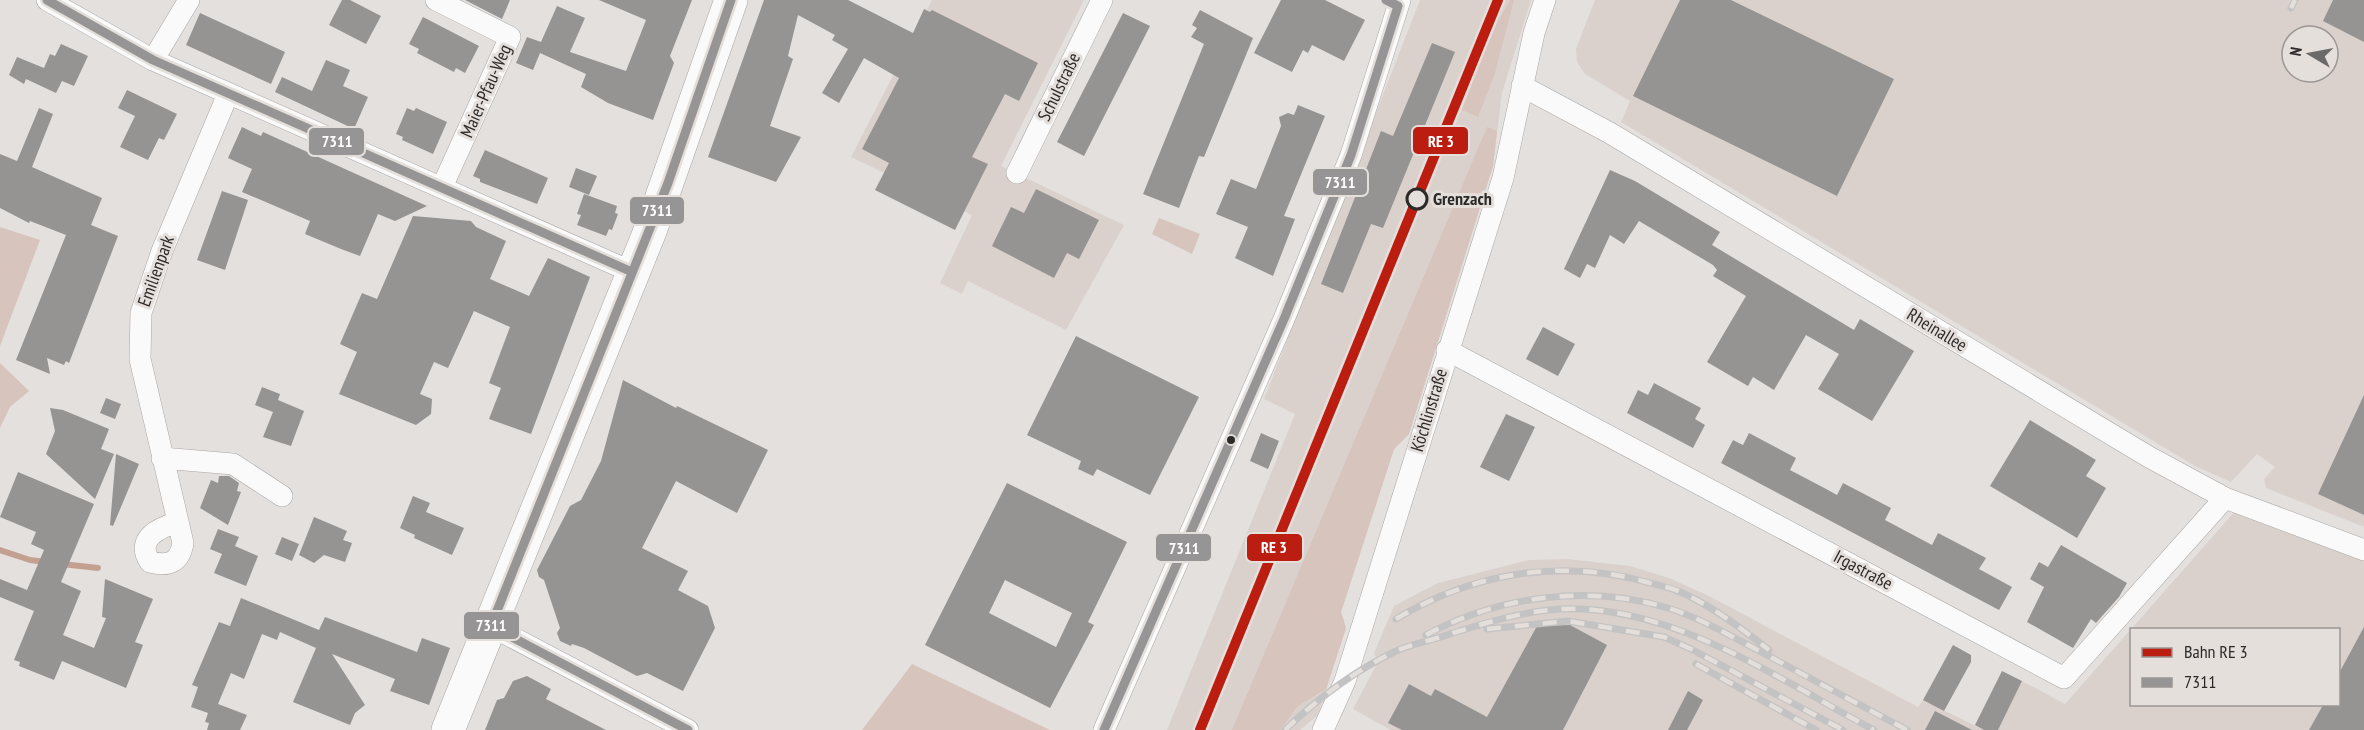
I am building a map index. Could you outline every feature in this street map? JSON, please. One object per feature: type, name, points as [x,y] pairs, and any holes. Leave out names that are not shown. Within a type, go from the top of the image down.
[{"type":"main road","points":[[448,730],[668,183],[731,0]]},
{"type":"street","points":[[47,0],[153,60],[632,272]]},
{"type":"street","points":[[153,60],[189,0]]},
{"type":"street","name":"Maier-Pfau-Weg","points":[[436,0],[510,38],[442,187]]},
{"type":"street","name":"Schulstraße","points":[[1017,173],[1102,0]]},
{"type":"street","name":"Köchlinstraße","points":[[1323,730],[1345,681],[1447,350],[1503,178],[1534,33],[1545,0]]},
{"type":"street","points":[[1104,730],[1284,320],[1347,166],[1394,2]]},
{"type":"street","name":"Rheinallee","points":[[1522,86],[1610,133],[2149,457],[2225,498],[2364,550]]},
{"type":"street","name":"Emilienpark","points":[[178,522],[140,359],[141,313],[162,250],[228,94]]},
{"type":"street","name":"Irgastraße","points":[[1447,350],[2064,678],[2225,498]]},
{"type":"street","points":[[162,458],[233,464],[282,496]]},
{"type":"street","points":[[491,626],[688,730]]},
{"type":"shaded area","points":[[932,0],[1084,0],[1001,166],[1124,225],[1066,330],[968,281],[962,294],[940,283],[972,215],[851,157]]},
{"type":"shaded area","points":[[1420,0],[1531,0],[1502,93],[1493,166],[1409,434],[1394,449],[1341,612],[1346,628],[1318,715],[1300,730],[1167,730],[1295,414],[1264,399]]},
{"type":"shaded area","points":[[1510,0],[1514,0],[1495,73],[1478,117],[1462,110],[1485,44]]},
{"type":"shaded area","points":[[1595,0],[2364,0],[2364,527],[2266,488],[2264,479],[2275,467],[2257,454],[2231,482],[2195,466],[1621,122],[1630,101],[1585,74],[1577,62],[1576,49]]},
{"type":"shaded area","points":[[1487,127],[1497,131],[1493,166],[1409,434],[1394,449],[1341,612],[1346,628],[1326,689],[1298,706],[1280,730],[1232,730]]},
{"type":"shaded area","points":[[1159,218],[1200,234],[1192,254],[1152,234]]},
{"type":"shaded area","points":[[0,227],[40,240],[0,346]]},
{"type":"shaded area","points":[[0,363],[29,391],[10,407],[0,428]]},
{"type":"shaded area","points":[[2237,509],[2364,558],[2364,730],[1998,730],[2022,681],[2065,704],[2130,630],[2130,706],[2340,706],[2340,628],[2132,628]]},
{"type":"shaded area","points":[[1567,559],[1630,566],[1669,578],[1709,596],[1918,707],[1923,700],[1984,730],[1391,730],[1353,709],[1378,662],[1374,653],[1394,606],[1438,583],[1529,560]]},
{"type":"shaded area","points":[[912,664],[1050,730],[862,730]]},
{"type":"building","points":[[342,0],[350,0],[381,16],[366,44],[329,25]]},
{"type":"building","points":[[465,0],[510,0],[502,19]]},
{"type":"building","points":[[599,0],[692,0],[670,56],[674,63],[653,120],[608,103],[581,87],[586,74],[540,53],[533,70],[516,63],[527,37],[541,42],[557,6],[585,18],[570,52],[626,71],[646,20]]},
{"type":"building","points":[[764,0],[848,0],[913,33],[924,9],[930,12],[932,10],[1038,63],[1019,101],[1005,94],[972,157],[988,164],[955,230],[875,190],[889,163],[862,149],[899,78],[864,58],[839,103],[822,93],[848,49],[832,40],[835,35],[798,15],[788,56],[793,59],[770,126],[801,137],[776,182],[708,157]]},
{"type":"building","points":[[1281,0],[1325,0],[1365,20],[1344,61],[1312,45],[1308,53],[1303,50],[1292,72],[1254,53]]},
{"type":"building","points":[[1680,0],[1731,0],[1894,79],[1837,196],[1633,96]]},
{"type":"building","points":[[2333,0],[2364,0],[2364,42],[2340,30],[2340,24],[2329,24],[2323,21]]},
{"type":"building","points":[[1200,10],[1253,38],[1204,157],[1199,156],[1179,208],[1143,194],[1204,44],[1191,37],[1197,28],[1192,25]]},
{"type":"building","points":[[200,13],[285,52],[271,84],[186,45]]},
{"type":"building","points":[[1123,13],[1150,26],[1084,156],[1057,142]]},
{"type":"building","points":[[423,17],[479,46],[465,73],[456,68],[454,72],[417,53],[419,49],[409,44]]},
{"type":"building","points":[[1432,43],[1455,52],[1383,228],[1371,224],[1343,293],[1321,284],[1381,131],[1393,136]]},
{"type":"building","points":[[61,44],[88,56],[74,86],[62,81],[56,93],[26,79],[24,84],[9,75],[17,57],[44,68],[50,54],[55,56]]},
{"type":"building","points":[[326,60],[350,70],[343,86],[368,97],[354,129],[275,92],[282,77],[312,91]]},
{"type":"building","points":[[127,90],[177,114],[164,140],[159,138],[148,160],[120,147],[135,116],[118,108]]},
{"type":"building","points":[[1298,105],[1325,116],[1284,216],[1295,219],[1273,276],[1235,258],[1248,227],[1216,214],[1231,179],[1256,189],[1281,126],[1279,117],[1288,113],[1294,115]]},
{"type":"building","points":[[39,108],[53,114],[32,167],[102,198],[91,225],[118,236],[69,363],[66,361],[64,365],[47,358],[50,374],[16,360],[66,235],[30,221],[29,223],[0,208],[0,154],[17,161]]},
{"type":"building","points":[[407,108],[414,111],[416,108],[447,122],[433,154],[402,140],[403,137],[396,134]]},
{"type":"building","points":[[242,127],[261,136],[263,132],[427,206],[395,221],[378,214],[360,256],[305,234],[310,221],[242,192],[252,169],[228,158]]},
{"type":"building","points":[[485,150],[548,178],[537,204],[480,182],[480,179],[473,176]]},
{"type":"building","points":[[576,168],[597,176],[589,195],[569,187]]},
{"type":"building","points":[[1610,170],[1635,181],[1720,232],[1712,245],[1854,330],[1860,319],[1914,351],[1872,421],[1818,389],[1839,354],[1806,335],[1774,390],[1753,377],[1748,386],[1707,362],[1746,296],[1713,276],[1717,270],[1713,265],[1639,221],[1624,244],[1610,235],[1595,268],[1587,264],[1580,278],[1564,269]]},
{"type":"building","points":[[1036,189],[1099,220],[1079,259],[1067,253],[1054,278],[992,246],[1011,207],[1024,213]]},
{"type":"building","points":[[222,191],[248,200],[225,270],[197,260]]},
{"type":"building","points":[[584,194],[617,206],[615,213],[618,214],[612,230],[609,229],[606,236],[577,225],[581,215],[577,214]]},
{"type":"building","points":[[413,216],[471,221],[476,227],[506,241],[490,279],[529,296],[548,258],[590,277],[531,434],[489,419],[501,388],[489,383],[510,327],[474,311],[448,368],[434,362],[420,394],[432,399],[431,414],[416,425],[339,394],[357,352],[340,344],[362,293],[377,299]]},
{"type":"building","points":[[1543,327],[1575,344],[1558,376],[1526,359]]},
{"type":"building","points":[[1076,336],[1199,397],[1150,495],[1097,469],[1093,476],[1078,469],[1081,461],[1027,435]]},
{"type":"building","points":[[623,380],[676,408],[677,406],[768,450],[737,513],[676,481],[642,548],[688,571],[678,590],[708,606],[715,628],[683,691],[647,673],[637,676],[584,648],[560,641],[557,633],[560,628],[544,580],[539,577],[537,570],[570,506],[581,500],[601,461]]},
{"type":"building","points":[[1654,383],[1701,408],[1695,419],[1705,425],[1693,448],[1627,413],[1638,390],[1648,395]]},
{"type":"building","points":[[262,387],[280,394],[278,400],[304,411],[291,446],[263,437],[273,412],[255,405]]},
{"type":"building","points":[[2364,395],[2364,515],[2318,494]]},
{"type":"building","points":[[106,398],[121,404],[115,419],[100,413]]},
{"type":"building","points":[[50,408],[63,410],[109,429],[101,449],[114,454],[95,499],[46,454],[55,431]]},
{"type":"building","points":[[1506,414],[1535,427],[1509,481],[1480,467]]},
{"type":"building","points":[[2030,420],[2096,460],[2086,476],[2106,488],[2077,538],[1990,486]]},
{"type":"building","points":[[1261,433],[1279,441],[1268,469],[1250,461]]},
{"type":"building","points":[[1749,433],[1796,458],[1790,470],[1837,495],[1843,483],[1891,508],[1885,520],[1932,545],[1938,533],[1986,558],[1979,569],[2012,587],[1999,610],[1721,463],[1733,440],[1743,445]]},
{"type":"building","points":[[116,454],[139,464],[113,526],[110,525]]},
{"type":"building","points":[[18,472],[94,504],[61,582],[81,591],[63,635],[94,648],[106,618],[102,617],[105,579],[153,599],[135,642],[143,645],[126,688],[62,661],[54,680],[19,666],[20,662],[14,660],[34,611],[0,597],[0,579],[27,590],[44,550],[31,544],[36,532],[0,517]]},
{"type":"building","points":[[219,476],[229,476],[239,483],[237,491],[241,492],[228,525],[200,508],[211,480],[218,483]]},
{"type":"building","points":[[1007,483],[1127,542],[1088,622],[1094,625],[1050,708],[925,645]],"holes":[[[1005,580],[1072,613],[1056,647],[989,613]]]},
{"type":"building","points":[[413,496],[430,503],[426,512],[464,528],[452,555],[414,538],[415,535],[400,528]]},
{"type":"building","points":[[314,517],[347,531],[343,540],[352,543],[345,562],[324,555],[314,563],[299,555]]},
{"type":"building","points":[[218,529],[239,537],[235,546],[258,556],[246,586],[214,573],[222,554],[210,549]]},
{"type":"building","points":[[282,537],[299,544],[292,561],[275,554]]},
{"type":"building","points":[[2061,545],[2127,583],[2119,597],[2096,623],[2091,619],[2073,648],[2027,622],[2044,587],[2030,579],[2039,562],[2048,567]]},
{"type":"building","points":[[241,598],[319,630],[325,617],[417,652],[422,638],[450,648],[429,705],[390,691],[395,679],[332,654],[365,705],[355,713],[350,725],[293,702],[316,648],[280,632],[277,640],[262,634],[244,679],[231,673],[218,704],[247,715],[240,730],[207,730],[209,723],[205,722],[208,713],[191,707],[198,687],[192,685],[219,622],[230,626]]},
{"type":"building","points":[[1570,625],[1607,645],[1563,730],[1402,730],[1388,723],[1409,684],[1431,696],[1435,689],[1487,717],[1537,626]]},
{"type":"building","points":[[2364,627],[2364,730],[2309,730],[2322,706],[2340,706],[2340,671]]},
{"type":"building","points":[[1953,645],[1971,655],[1971,662],[1944,711],[1923,700]]},
{"type":"building","points":[[2002,671],[2022,681],[1998,730],[1984,730],[1975,725]]},
{"type":"building","points":[[527,676],[551,689],[546,699],[606,730],[485,730],[497,700],[504,698],[513,681]]},
{"type":"building","points":[[1688,691],[1703,700],[1687,730],[1668,730]]},
{"type":"building","points":[[1935,711],[1972,730],[1925,730]]},
{"type":"waterway","points":[[0,550],[30,560],[46,562]]},
{"type":"waterway","points":[[62,564],[98,568]]},
{"type":"railway","points":[[2291,8],[2295,0]]},
{"type":"railway","points":[[1396,619],[1455,590],[1486,581],[1518,574],[1582,571],[1614,575],[1680,592],[1718,613],[1769,650]]},
{"type":"railway","points":[[1426,635],[1483,611],[1544,598],[1576,596],[1638,601],[1681,612],[1706,623],[1907,730]]},
{"type":"railway","points":[[1285,730],[1338,686],[1366,667],[1396,651],[1500,619],[1532,612],[1565,609],[1621,614],[1659,623],[1696,637],[1733,653],[1874,730]]},
{"type":"railway","points":[[1487,629],[1568,621],[1664,637],[1843,730]]},
{"type":"railway","points":[[1696,664],[1816,730]]},
{"type":"transit line","name":"7311","points":[[47,0],[153,60],[632,272]]},
{"type":"transit line","name":"7311","points":[[688,730],[491,626],[668,183],[731,0]]},
{"type":"transit line","name":"7311","points":[[1104,730],[1284,319],[1351,155],[1398,6],[1386,0]]},
{"type":"transit line","points":[[1200,730],[1498,0]]},
{"type":"place","name":"Grenzach","points":[[1417,199]]}]
